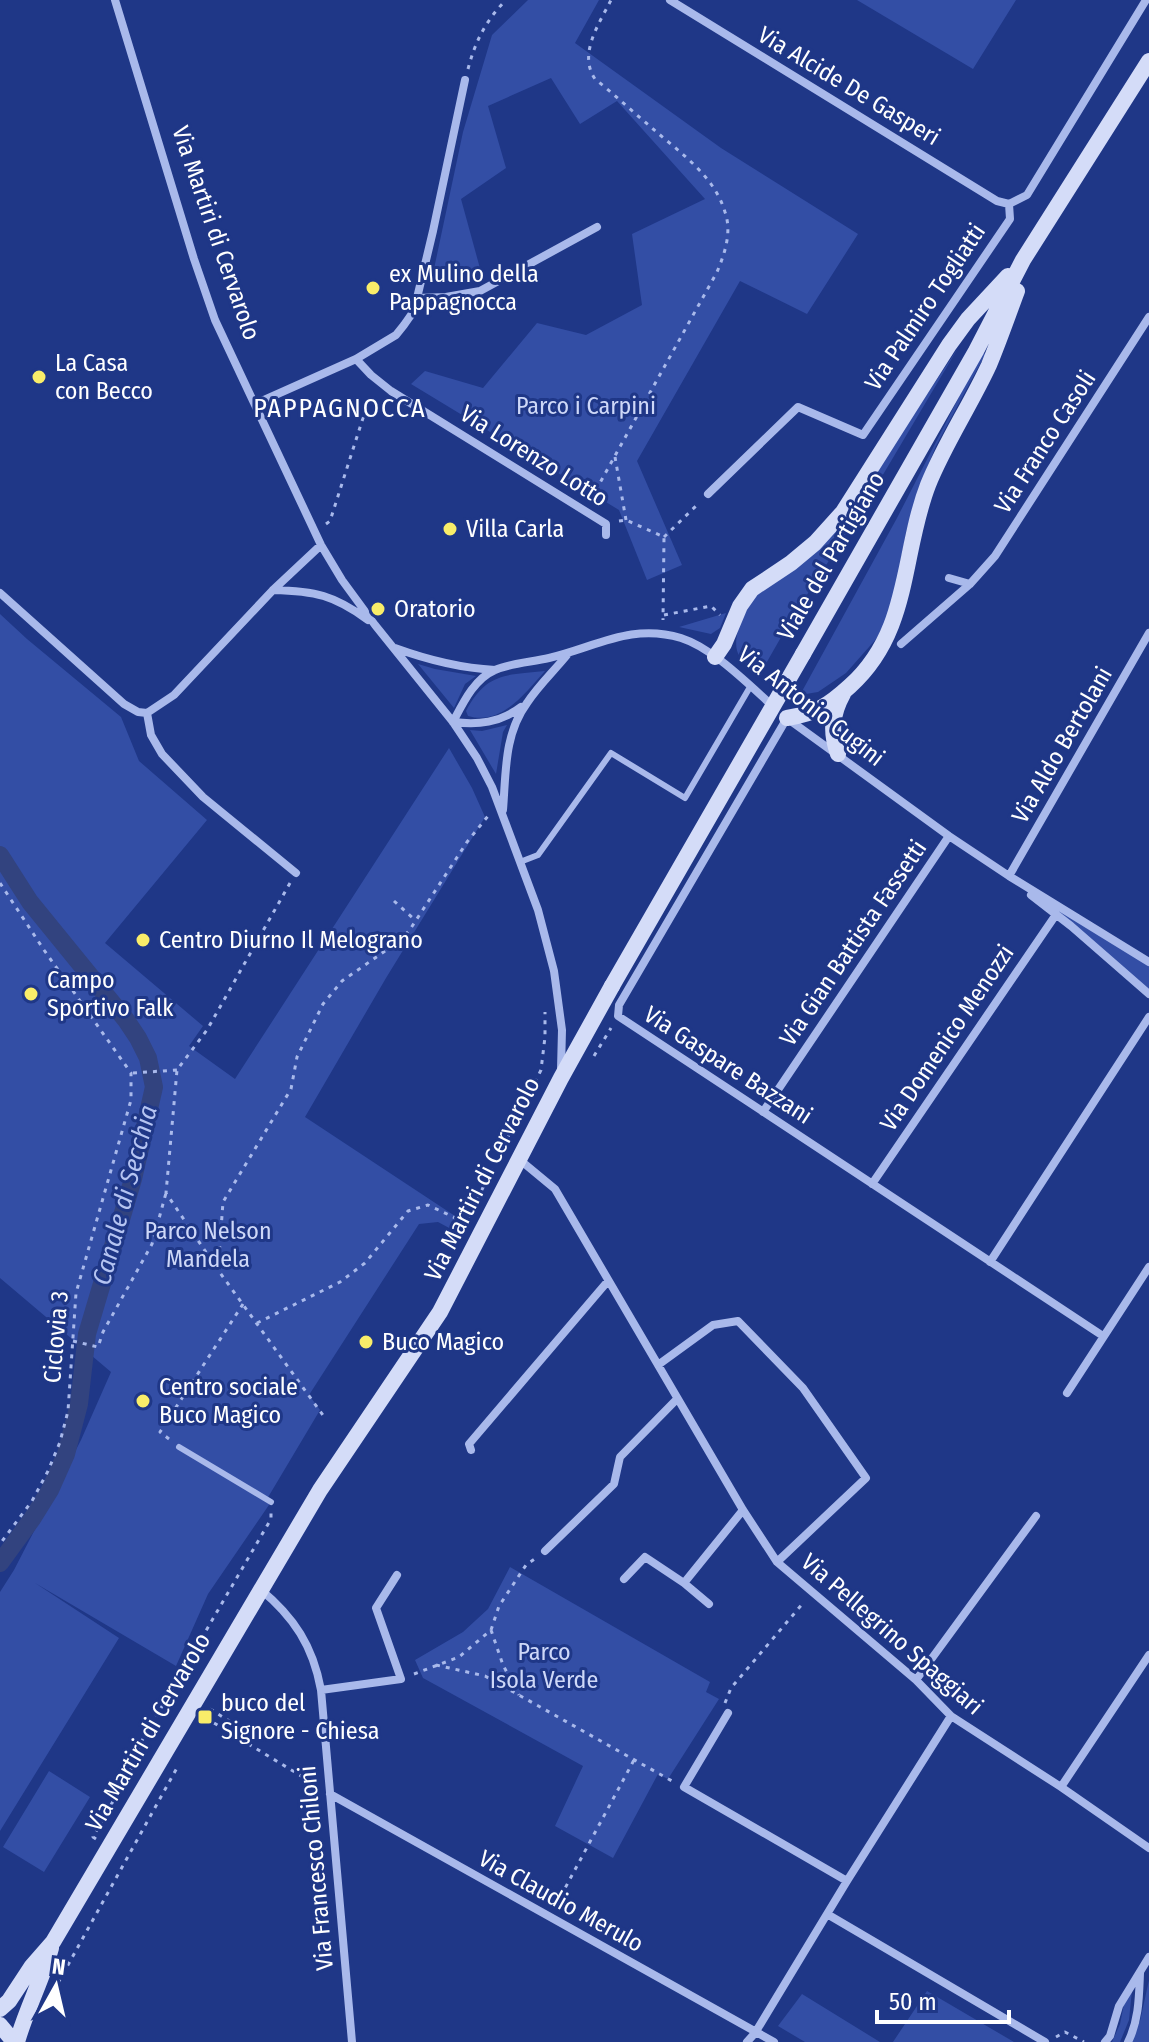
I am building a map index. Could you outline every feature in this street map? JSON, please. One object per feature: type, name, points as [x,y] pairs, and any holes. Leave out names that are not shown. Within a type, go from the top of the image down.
[{"type":"main road","name":"Viale del Partigiano","points":[[561,1078],[976,351],[1023,260],[1149,61]]},
{"type":"main road","points":[[787,718],[827,705],[863,673],[883,646],[897,612],[918,515],[928,486],[947,442],[988,365],[1039,236]]},
{"type":"main road","points":[[715,657],[740,606],[752,589],[815,543],[843,512],[949,345],[968,319],[1023,260]]},
{"type":"main road","points":[[838,754],[833,717],[845,690]]},
{"type":"main road","name":"Via Martiri di Cervarolo","points":[[0,2009],[15,1994],[32,1966],[53,1942],[320,1490],[440,1312],[561,1078]]},
{"type":"main road","name":"Via Martiri di Cervarolo","points":[[0,2025],[14,2042],[44,1972],[53,1942]]},
{"type":"street","name":"Via Martiri di Cervarolo","points":[[115,0],[215,320],[321,545],[375,625],[453,722],[477,758],[503,815],[538,910],[554,971],[562,1030],[561,1078]]},
{"type":"street","name":"Via Alcide De Gasperi","points":[[670,0],[997,201],[1009,204]]},
{"type":"street","name":"Via Palmiro Togliatti","points":[[708,494],[798,407],[863,435],[1010,219],[1009,204],[1027,195],[1146,0]]},
{"type":"street","points":[[255,404],[356,359],[396,335],[411,315],[433,231],[465,80]]},
{"type":"street","points":[[417,298],[480,291],[597,227]]},
{"type":"street","name":"Via Franco Casoli","points":[[901,644],[970,584],[995,556],[1149,317]]},
{"type":"street","name":"Via Lorenzo Lotto","points":[[356,359],[391,391],[606,524],[606,535]]},
{"type":"street","points":[[0,593],[124,704],[147,713],[174,695],[273,590],[321,545]]},
{"type":"street","points":[[949,578],[970,584]]},
{"type":"street","points":[[273,590],[301,590],[324,595],[347,605],[375,625]]},
{"type":"street","name":"Via Aldo Bertolani","points":[[1009,876],[1149,633]]},
{"type":"street","name":"Via Antonio Cugini","points":[[395,648],[448,665],[495,670],[632,634],[663,634],[697,644],[787,718],[949,836],[1149,962]]},
{"type":"street","name":"Via Antonio Cugini","points":[[453,722],[494,721],[514,713],[569,653]]},
{"type":"street","points":[[453,722],[471,691],[495,670]]},
{"type":"street","name":"Via Antonio Cugini","points":[[503,815],[507,752],[514,726],[527,702]]},
{"type":"street","points":[[147,713],[151,735],[162,754],[203,797],[296,873]]},
{"type":"street","name":"Via Gaspare Bazzani","points":[[787,718],[619,1005],[618,1016],[1103,1336]]},
{"type":"street","name":"Via Gian Battista Fassetti","points":[[763,1112],[949,836]]},
{"type":"street","name":"Via Antonio Cugini","points":[[1009,876],[1149,994]]},
{"type":"street","name":"Via Domenico Menozzi","points":[[872,1184],[1055,916]]},
{"type":"street","points":[[990,1262],[1149,1017]]},
{"type":"street","name":"Via Pellegrino Spaggiari","points":[[520,1160],[555,1189],[743,1510],[777,1562],[916,1680],[951,1716],[1149,1848]]},
{"type":"street","points":[[1067,1393],[1149,1267]]},
{"type":"street","points":[[471,1450],[469,1444],[608,1281]]},
{"type":"street","name":"Via Pellegrino Spaggiari","points":[[658,1365],[713,1325],[738,1321],[803,1388],[866,1478],[777,1562]]},
{"type":"street","points":[[545,1551],[614,1484],[620,1457],[677,1399]]},
{"type":"street","points":[[684,1583],[743,1510]]},
{"type":"street","points":[[916,1680],[1036,1516]]},
{"type":"street","points":[[624,1579],[645,1557],[709,1604]]},
{"type":"street","points":[[321,1690],[401,1679],[376,1608],[397,1575]]},
{"type":"street","name":"Via Francesco Chiloni","points":[[260,1589],[285,1612],[299,1631],[317,1669],[352,2042]]},
{"type":"street","points":[[1061,1787],[1149,1655]]},
{"type":"street","points":[[728,1713],[684,1787],[847,1881]]},
{"type":"street","points":[[747,2042],[951,1716]]},
{"type":"street","name":"Via Claudio Merulo","points":[[330,1794],[774,2042]]},
{"type":"street","points":[[827,1914],[1047,2042]]},
{"type":"street","points":[[1105,2042],[1110,2036],[1119,2006],[1149,1957]]},
{"type":"street","points":[[1128,2042],[1135,2026],[1140,1970]]},
{"type":"lane","points":[[520,862],[538,855],[611,753],[685,798],[750,687]]},
{"type":"lane","points":[[179,1447],[271,1502]]},
{"type":"path","points":[[465,80],[474,47],[486,23],[506,0]]},
{"type":"path","points":[[584,511],[717,272],[728,236],[726,213],[714,188],[697,167],[595,79],[589,70],[589,49],[611,0]]},
{"type":"path","points":[[315,531],[330,521],[376,378]]},
{"type":"path","points":[[615,457],[626,520]]},
{"type":"path","points":[[663,634],[664,537],[708,494]]},
{"type":"path","points":[[606,524],[626,520],[664,537]]},
{"type":"path","points":[[663,616],[711,606],[731,627]]},
{"type":"path","points":[[218,1270],[223,1202],[291,1089],[297,1057],[323,1004],[342,981],[409,931],[479,826],[490,815],[503,815]]},
{"type":"path","points":[[73,1341],[98,1347],[103,1332],[152,1244],[166,1193],[177,1070],[207,1030],[296,873]]},
{"type":"path","points":[[0,883],[131,1073],[177,1070]]},
{"type":"path","points":[[394,901],[415,920]]},
{"type":"path","points":[[461,1233],[541,1070],[545,1005]]},
{"type":"path","points":[[595,1056],[618,1016]]},
{"type":"path","name":"Ciclovia 3","points":[[0,1544],[32,1501],[60,1442],[68,1411],[76,1293],[131,1100],[131,1073]]},
{"type":"path","points":[[166,1193],[325,1418]]},
{"type":"path","points":[[256,1323],[340,1282],[365,1263],[408,1211],[428,1205],[483,1233]]},
{"type":"path","points":[[179,1447],[160,1432],[243,1304]]},
{"type":"path","points":[[93,1837],[135,1762],[140,1744],[271,1519],[271,1502]]},
{"type":"path","points":[[401,1679],[459,1657],[491,1630],[499,1606],[526,1565],[545,1551]]},
{"type":"path","points":[[728,1713],[724,1706],[731,1688],[813,1592]]},
{"type":"path","points":[[491,1630],[503,1665],[519,1695]]},
{"type":"path","points":[[436,1665],[485,1676],[684,1787]]},
{"type":"path","points":[[210,1709],[242,1729],[238,1737]]},
{"type":"path","points":[[214,1723],[330,1794]]},
{"type":"path","points":[[549,1918],[634,1760]]},
{"type":"path","points":[[58,1984],[179,1765]]},
{"type":"path","points":[[1047,2042],[1065,2032],[1084,2042]]},
{"type":"green space","name":"Parco i Carpini","points":[[528,0],[599,0],[575,43],[721,148],[858,234],[807,314],[740,281],[637,461],[682,565],[647,580],[619,510],[411,384],[425,371],[483,388],[537,323],[586,335],[642,305],[632,234],[705,199],[617,101],[580,124],[551,78],[488,106],[506,168],[461,199],[481,272],[431,283],[463,132],[492,35]]},
{"type":"green space","points":[[857,0],[1016,0],[973,69]]},
{"type":"green space","points":[[958,348],[760,674],[742,660],[737,650],[740,624],[749,607],[758,593],[847,514]]},
{"type":"green space","points":[[986,353],[936,446],[919,487],[906,532],[896,587],[877,638],[846,673],[818,692],[800,695],[897,518],[981,354]]},
{"type":"green space","points":[[726,613],[720,628],[711,634],[679,627]]},
{"type":"green space","name":"Parco Nelson Mandela","points":[[0,614],[121,717],[139,761],[207,820],[105,943],[203,1026],[189,1046],[235,1079],[449,748],[485,817],[305,1117],[458,1218],[453,1230],[438,1222],[419,1224],[309,1395],[320,1410],[267,1499],[271,1502],[208,1594],[176,1666],[35,1583],[119,1638],[0,1831],[0,1592],[81,1440],[111,1372],[0,1278]]},
{"type":"green space","points":[[418,664],[476,676],[465,684],[454,708]]},
{"type":"green space","points":[[545,671],[521,698],[502,712],[480,718],[468,716],[466,711],[473,699],[489,683],[508,675]]},
{"type":"green space","points":[[507,725],[496,774],[470,730],[482,731]]},
{"type":"green space","points":[[1009,876],[1149,962],[1149,994]]},
{"type":"green space","name":"Parco Isola Verde","points":[[510,1567],[710,1682],[706,1692],[719,1699],[668,1779],[658,1774],[613,1858],[555,1826],[583,1766],[423,1678],[415,1660],[463,1632],[488,1609]]},
{"type":"green space","points":[[49,1771],[90,1797],[44,1872],[3,1847]]},
{"type":"green space","points":[[1149,1980],[1149,2042],[1130,2042],[1140,2021]]},
{"type":"green space","points":[[1132,1990],[1129,2020],[1120,2042],[1112,2042],[1124,2004]]},
{"type":"green space","points":[[927,1991],[1014,2042],[893,2042]]},
{"type":"green space","points":[[802,1994],[880,2042],[805,2042],[778,2026]]},
{"type":"waterway","name":"Canale di Secchia","points":[[0,855],[30,902],[138,1038],[148,1058],[154,1087],[133,1179],[87,1334],[79,1404],[66,1454],[50,1490],[0,1563]]},
{"type":"place","name":"ex Mulino della Pappagnocca","points":[[373,288]]},
{"type":"place","name":"La Casa con Becco","points":[[39,377]]},
{"type":"place","name":"Villa Carla","points":[[450,529]]},
{"type":"place","name":"Oratorio","points":[[378,609]]},
{"type":"place","name":"Centro Diurno Il Melograno","points":[[143,940]]},
{"type":"place","name":"Campo Sportivo Falk","points":[[31,994]]},
{"type":"place","name":"Buco Magico","points":[[366,1342]]},
{"type":"place","name":"Centro sociale Buco Magico","points":[[143,1401]]},
{"type":"place","name":"buco del Signore - Chiesa","points":[[205,1717]]},
{"type":"district","name":"PAPPAGNOCCA","points":[[340,408]]}]
